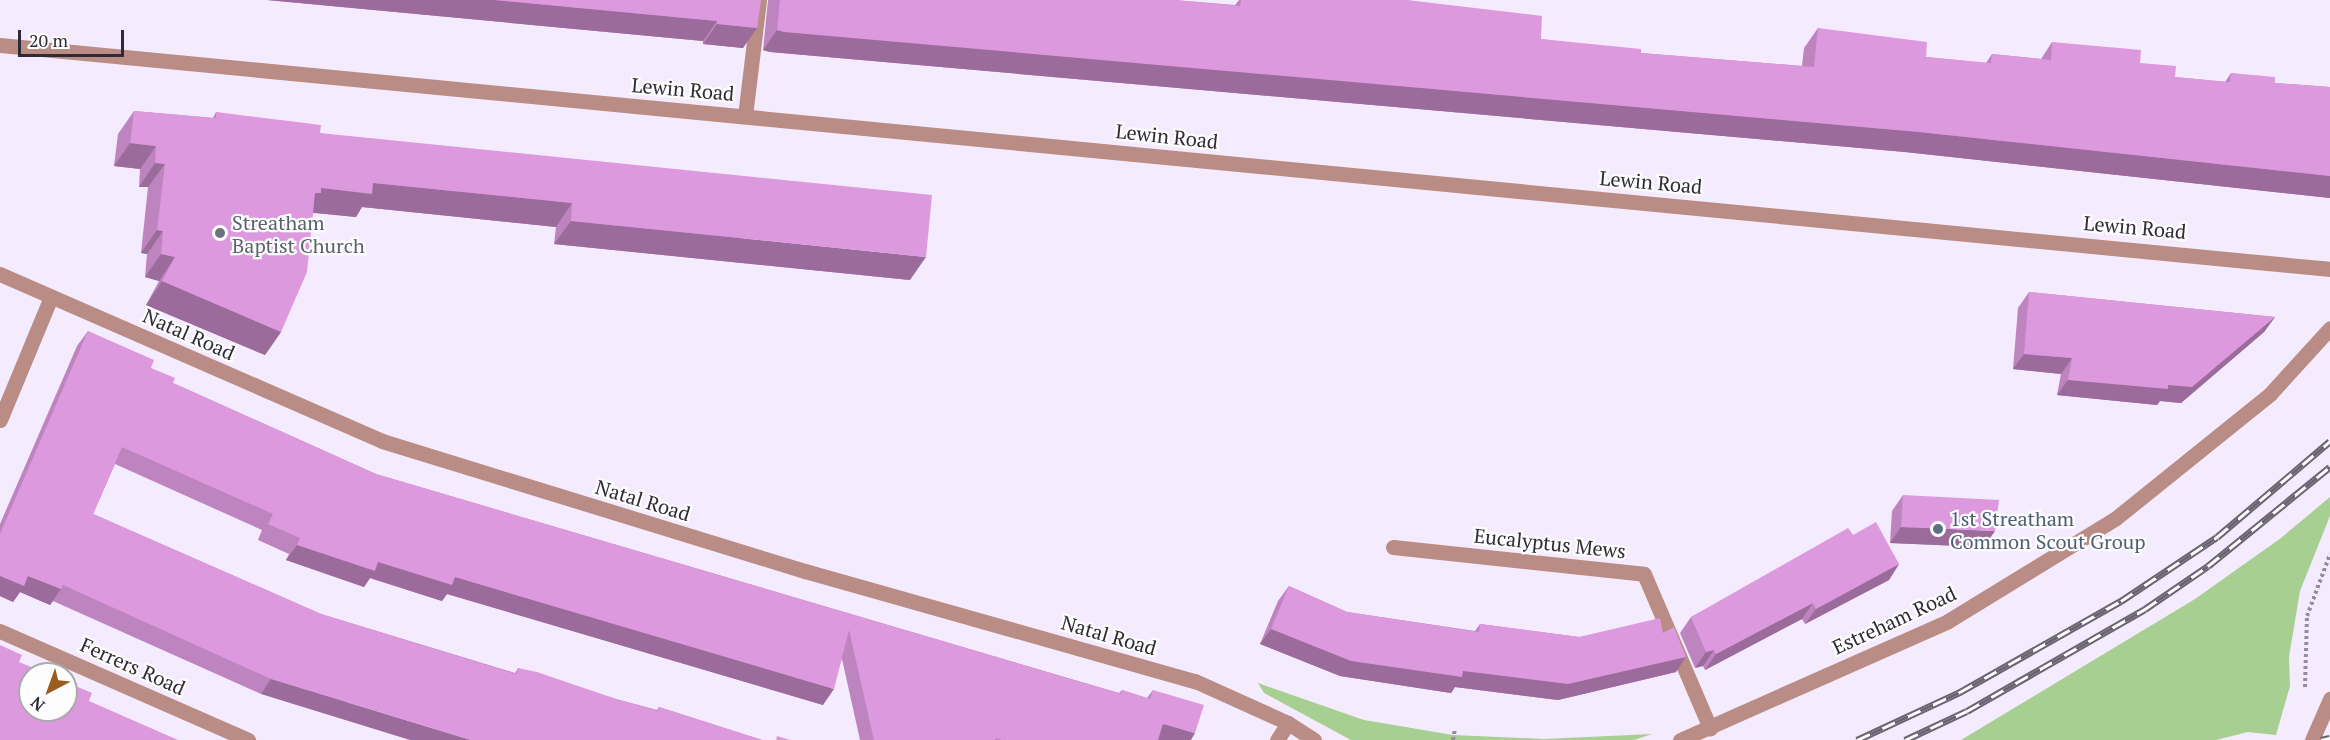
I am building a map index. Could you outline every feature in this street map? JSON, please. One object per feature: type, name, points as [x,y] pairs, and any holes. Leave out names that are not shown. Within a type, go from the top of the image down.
[{"type":"street","points":[[745,116],[759,0]]},
{"type":"street","name":"Lewin Road","points":[[0,45],[2330,268]]},
{"type":"street","name":"Natal Road","points":[[0,274],[382,441],[804,571],[1195,681],[1288,723]]},
{"type":"street","points":[[0,420],[51,297]]},
{"type":"street","name":"Estreham Road","points":[[1680,740],[1948,621],[2116,518],[2270,394],[2330,328]]},
{"type":"street","name":"Eucalyptus Mews","points":[[1393,547],[1644,573],[1710,728]]},
{"type":"street","name":"Ferrers Road","points":[[0,631],[248,740]]},
{"type":"street","points":[[2312,740],[2330,699]]},
{"type":"street","points":[[1277,740],[1288,723],[1314,740]]},
{"type":"path","points":[[2305,694],[2307,615],[2330,554]]},
{"type":"path","points":[[1453,740],[1455,729]]},
{"type":"green space","points":[[2330,497],[2330,516],[2300,591],[2289,657],[2290,686],[2276,735],[2248,732],[2216,740],[1961,740],[2195,599],[2281,538]]},
{"type":"green space","points":[[1258,683],[1364,720],[1453,735],[1544,739],[1652,734],[1634,740],[1351,740],[1264,693]]},
{"type":"building","points":[[494,0],[761,0],[757,28],[717,24],[717,21]]},
{"type":"building","points":[[780,0],[1174,0],[1240,6],[1241,0],[1407,0],[1542,16],[1541,39],[1641,49],[1641,53],[1814,67],[1818,28],[1927,42],[1926,57],[1991,63],[1992,54],[2051,60],[2052,42],[2141,50],[2140,63],[2176,66],[2175,77],[2230,82],[2231,73],[2275,77],[2275,83],[2330,87],[2330,176],[1919,132],[784,32],[777,30]]},
{"type":"building","points":[[134,111],[216,118],[216,112],[321,125],[320,133],[932,195],[926,257],[571,221],[572,203],[373,183],[372,194],[321,188],[321,193],[315,193],[307,272],[281,332],[162,281],[175,257],[161,254],[163,231],[157,230],[165,164],[155,163],[156,146],[130,143]]},
{"type":"building","points":[[2029,292],[2275,317],[2192,387],[2168,385],[2168,389],[2068,380],[2072,358],[2024,354]]},
{"type":"building","points":[[88,331],[154,360],[151,368],[175,378],[173,383],[376,474],[1121,694],[1122,690],[1150,699],[1153,690],[1204,705],[1195,733],[1163,724],[1158,740],[1002,740],[996,738],[995,740],[874,740],[849,630],[834,689],[455,577],[452,585],[378,562],[375,571],[297,545],[300,538],[268,524],[273,514],[122,447],[93,514],[321,614],[516,674],[518,668],[537,672],[616,699],[658,711],[659,707],[762,740],[471,740],[271,679],[63,585],[61,589],[28,576],[24,586],[0,576],[0,534]]},
{"type":"building","points":[[1903,495],[1999,500],[1995,531],[1901,527]]},
{"type":"building","points":[[1876,522],[1899,564],[1816,609],[1813,603],[1716,654],[1714,650],[1706,652],[1691,617],[1848,528],[1853,535]]},
{"type":"building","points":[[1289,586],[1347,612],[1479,632],[1480,624],[1579,637],[1660,618],[1663,633],[1674,627],[1686,657],[1568,684],[1463,671],[1462,677],[1351,661],[1271,629]]},
{"type":"building","points":[[0,645],[22,655],[18,662],[18,722],[78,722],[78,687],[92,693],[89,701],[178,740],[0,740]]},
{"type":"building","points":[[777,736],[790,740],[776,740]]},
{"type":"railway","points":[[1857,740],[1960,692],[2121,601],[2217,537],[2330,441]]},
{"type":"railway","points":[[1905,740],[1967,711],[2145,609],[2208,566],[2330,467]]},
{"type":"railway","points":[[2321,740],[2330,738]]},
{"type":"place","name":"Streatham Baptist Church","points":[[220,233]]},
{"type":"place","name":"1st Streatham Common Scout Group","points":[[1938,529]]}]
